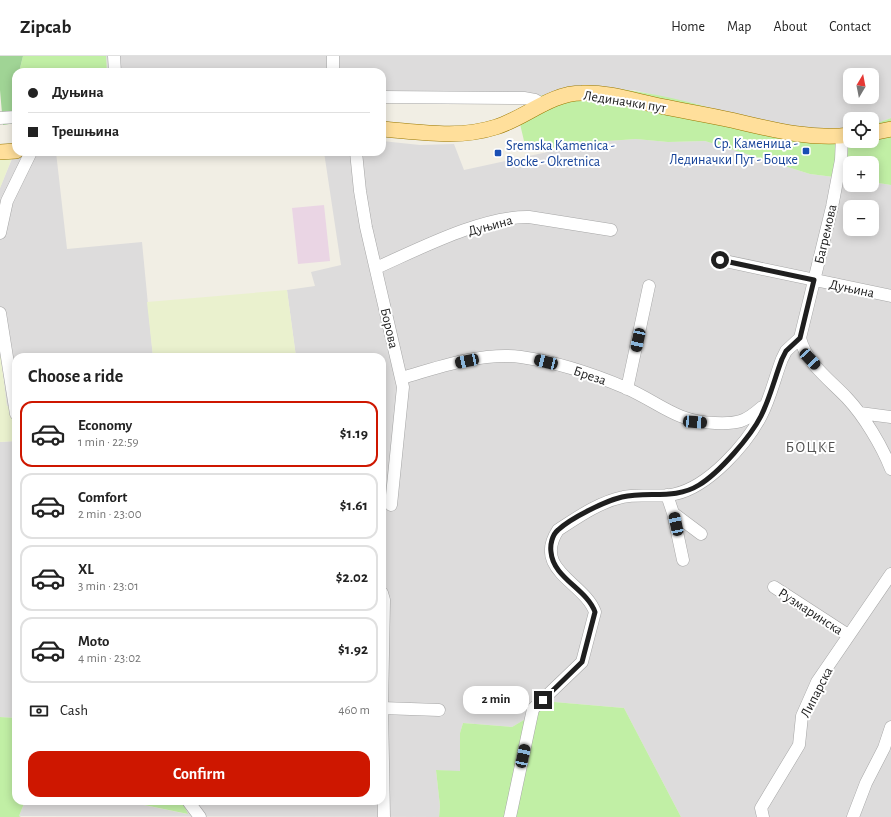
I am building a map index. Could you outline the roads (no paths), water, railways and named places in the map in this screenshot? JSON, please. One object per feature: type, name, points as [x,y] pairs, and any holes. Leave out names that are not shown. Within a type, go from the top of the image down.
[{"type":"main road","name":"Лединачки пут","points":[[386,129],[449,134],[478,132],[505,124],[563,96],[592,93],[782,132],[818,136],[843,136]]},
{"type":"main road","points":[[879,132],[891,129]]},
{"type":"main road","points":[[0,152],[12,151]]},
{"type":"street","points":[[114,56],[115,68]]},
{"type":"street","points":[[332,56],[333,68]]},
{"type":"street","points":[[386,96],[524,98],[535,100],[544,105]]},
{"type":"street","points":[[0,118],[12,117]]},
{"type":"street","name":"Багремова","points":[[800,338],[844,148]]},
{"type":"street","points":[[0,233],[6,201],[29,156]]},
{"type":"street","name":"Борова","points":[[356,156],[362,205],[403,387],[392,505]]},
{"type":"street","name":"Дуњина","points":[[376,268],[468,230],[510,218],[529,217],[611,230]]},
{"type":"street","name":"Дуњина","points":[[720,260],[891,296]]},
{"type":"street","points":[[627,388],[650,286]]},
{"type":"street","points":[[0,313],[12,389]]},
{"type":"street","points":[[510,817],[533,709],[582,662],[595,612],[592,604],[564,576],[552,560],[551,546],[553,538],[558,530],[604,503],[624,497],[667,495],[690,490],[710,476],[748,436],[761,416],[786,351],[800,338],[802,346],[810,359],[860,413],[887,457],[891,469]]},
{"type":"street","name":"Бреза","points":[[402,378],[480,359],[520,357],[582,371],[627,388],[681,418],[695,422],[728,424],[743,422],[766,403]]},
{"type":"street","points":[[860,413],[891,417]]},
{"type":"street","points":[[667,495],[673,513],[683,560]]},
{"type":"street","points":[[673,513],[701,534]]},
{"type":"street","name":"Липарска","points":[[763,817],[761,808],[799,745],[802,716],[815,687],[891,574]]},
{"type":"street","name":"Рузмаринска","points":[[774,587],[848,636]]},
{"type":"street","points":[[386,708],[439,710]]},
{"type":"street","points":[[853,817],[866,783],[884,748],[891,727]]},
{"type":"street","points":[[191,805],[200,817]]},
{"type":"street","points":[[384,805],[384,817]]},
{"type":"place","name":"Ср. Каменица - Лединачки Пут - Боцке","points":[[806,151]]},
{"type":"place","name":"Sremska Kamenica - Bocke - Okretnica","points":[[498,153]]},
{"type":"district","name":"БОЦКЕ","points":[[811,447]]}]
